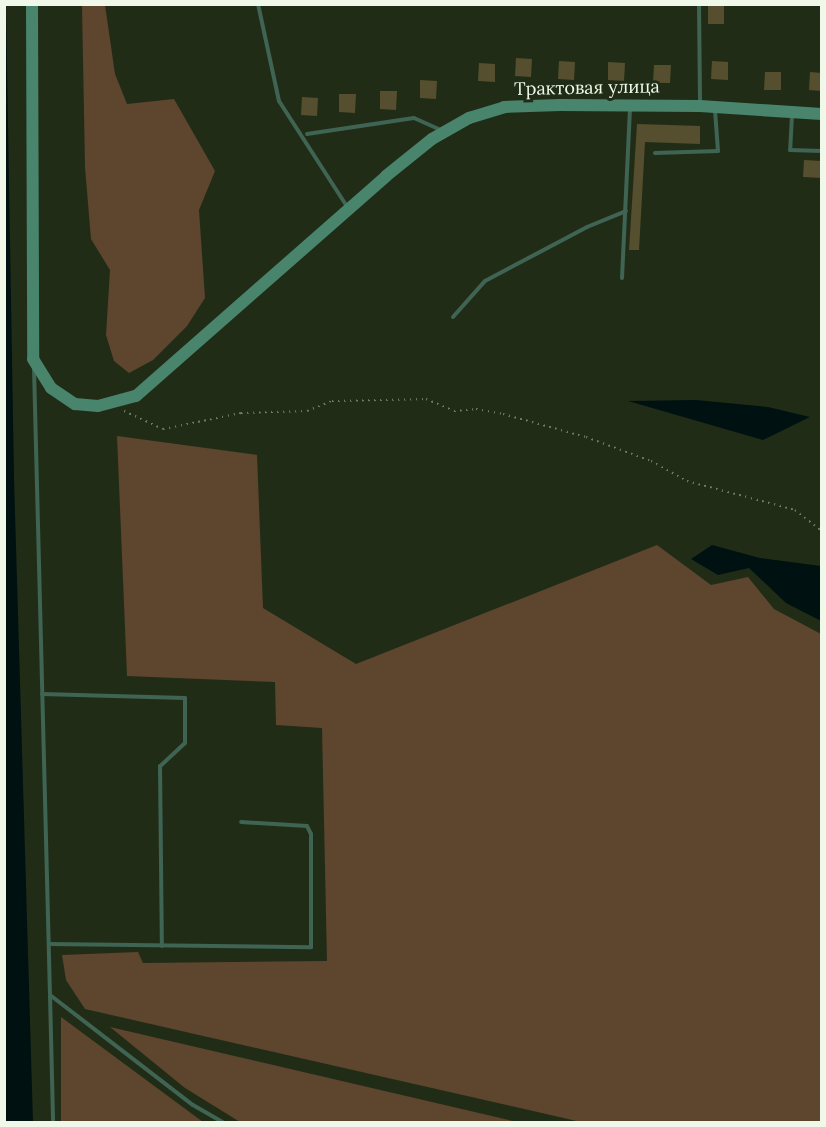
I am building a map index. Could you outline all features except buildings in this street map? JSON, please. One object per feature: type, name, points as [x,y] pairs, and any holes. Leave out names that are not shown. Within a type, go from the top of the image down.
[{"type":"street","points":[[32,4],[33,359]]},
{"type":"street","name":"Трактовая улица","points":[[33,359],[51,388],[75,404],[98,406],[116,402],[144,390],[349,209],[445,132],[469,118],[504,107],[631,104],[822,114]]},
{"type":"lane","points":[[258,4],[279,100],[349,209]]},
{"type":"lane","points":[[699,4],[700,106]]},
{"type":"lane","points":[[622,278],[631,104]]},
{"type":"lane","points":[[655,153],[718,151],[714,107]]},
{"type":"lane","points":[[792,112],[790,150],[822,151]]},
{"type":"lane","points":[[307,134],[414,118],[445,132]]},
{"type":"lane","points":[[453,317],[485,281],[587,227],[626,211]]},
{"type":"lane","points":[[33,359],[53,1122]]},
{"type":"lane","points":[[42,694],[185,698],[185,743],[160,765],[162,946]]},
{"type":"lane","points":[[49,944],[311,947],[311,834],[307,826],[241,822]]},
{"type":"lane","points":[[50,994],[194,1105],[224,1122]]},
{"type":"path","points":[[116,402],[126,413],[163,429],[241,413],[307,411],[332,402],[426,399],[454,411],[494,412],[586,437],[651,461],[687,481],[728,495],[763,499],[795,510],[822,531]]},
{"type":"shaded area","points":[[6,4],[14,478],[33,1122],[4,1122]]},
{"type":"shaded area","points":[[82,5],[105,5],[115,74],[127,104],[174,99],[215,171],[199,210],[205,298],[187,326],[153,360],[129,373],[114,361],[106,335],[110,270],[91,239],[85,167]]},
{"type":"shaded area","points":[[696,400],[768,407],[810,417],[763,440],[628,401]]},
{"type":"shaded area","points":[[117,436],[257,455],[263,608],[356,664],[657,545],[711,585],[748,577],[774,609],[821,634],[821,1122],[581,1122],[85,1009],[66,980],[62,955],[138,952],[143,963],[327,961],[322,728],[276,725],[275,682],[127,676]]},
{"type":"shaded area","points":[[712,545],[760,558],[821,566],[821,621],[786,603],[749,568],[718,575],[691,559]]},
{"type":"shaded area","points":[[61,1017],[203,1122],[61,1122]]},
{"type":"shaded area","points":[[110,1027],[517,1122],[240,1122],[185,1088]]}]
